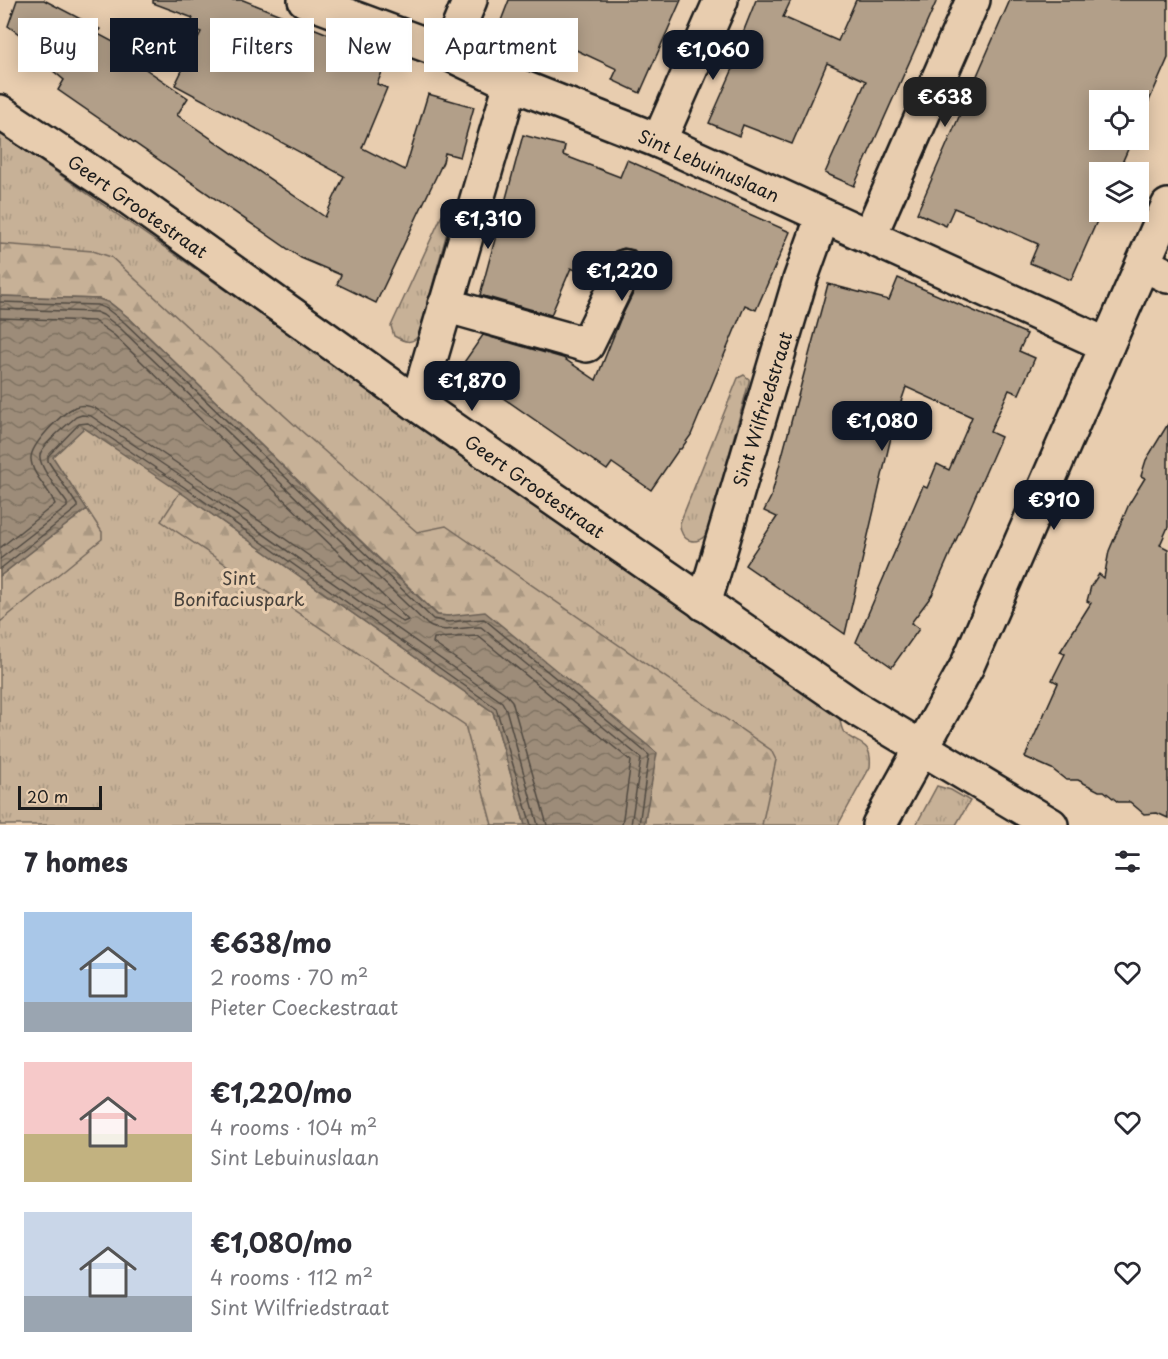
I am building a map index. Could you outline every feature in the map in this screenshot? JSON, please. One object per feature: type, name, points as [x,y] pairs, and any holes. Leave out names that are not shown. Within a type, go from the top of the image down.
[{"type":"street","name":"Sint Lebuinuslaan","points":[[305,0],[424,44]]},
{"type":"street","points":[[463,18],[470,0]]},
{"type":"street","points":[[658,141],[720,0]]},
{"type":"street","points":[[870,235],[974,0]]},
{"type":"street","name":"Sint Lebuinuslaan","points":[[488,72],[658,141],[870,235],[1107,345]]},
{"type":"street","points":[[417,404],[511,83]]},
{"type":"street","name":"Geert Grootestraat","points":[[0,112],[128,197],[417,404],[856,709],[1051,825]]},
{"type":"street","points":[[879,825],[967,666],[1107,345],[1156,270],[1168,206]]},
{"type":"street","name":"Sint Wilfriedstraat","points":[[704,604],[800,280],[823,216]]},
{"type":"street","points":[[445,305],[587,345],[625,267]]},
{"type":"green space","name":"Sint Bonifaciuspark","points":[[0,133],[839,716],[843,731],[847,736],[862,744],[869,751],[870,767],[838,825],[0,825]]},
{"type":"green space","points":[[443,213],[448,213],[451,218],[419,334],[414,340],[404,341],[394,336],[391,326]]},
{"type":"green space","points":[[0,244],[93,251],[111,257],[298,428],[417,532],[446,526],[771,750],[776,760],[762,825],[644,825],[656,753],[448,616],[438,615],[129,318],[110,303],[99,299],[0,296]]},
{"type":"green space","points":[[744,375],[749,382],[708,531],[700,540],[690,540],[683,535],[680,523],[738,378]]},
{"type":"green space","points":[[180,492],[493,712],[525,825],[492,825],[465,725],[161,521]]},
{"type":"green space","points":[[87,509],[102,532],[102,539],[0,622],[0,576]]},
{"type":"green space","points":[[937,786],[951,790],[970,801],[956,825],[916,825]]},
{"type":"water","points":[[0,296],[99,299],[110,303],[129,318],[437,615],[485,612],[657,753],[644,825],[525,825],[493,712],[180,492],[84,428],[53,457],[87,509],[0,576]]},
{"type":"building","points":[[17,0],[44,0],[79,18],[18,18],[18,33],[8,26]]},
{"type":"building","points":[[153,0],[243,0],[288,18],[210,18],[210,72],[314,72],[314,28],[326,33],[326,72],[382,72],[377,84],[387,88],[362,148],[405,170],[428,94],[474,107],[460,157],[445,153],[443,162],[376,303],[337,284],[341,275],[301,258],[58,90],[64,80],[54,72],[98,72],[98,34],[110,40],[110,72],[150,72],[188,98],[177,115],[325,217],[344,176],[175,85],[181,72],[198,72],[198,38],[201,32],[198,31],[198,18],[153,3]]},
{"type":"building","points":[[509,0],[681,0],[640,93],[612,80],[617,69],[578,51],[578,18],[502,18]]},
{"type":"building","points":[[756,0],[791,0],[783,17],[838,41],[856,0],[937,0],[854,186],[825,173],[866,81],[827,63],[792,144],[743,125],[739,136],[709,123],[747,37],[742,35]]},
{"type":"building","points":[[1010,0],[1168,0],[1168,58],[1149,101],[1149,90],[1089,90],[1089,150],[1128,150],[1122,162],[1089,162],[1089,222],[1097,222],[1071,280],[1030,263],[1038,244],[991,223],[954,208],[946,226],[917,213]]},
{"type":"building","points":[[523,135],[565,146],[563,155],[620,177],[627,160],[790,232],[756,310],[745,305],[691,435],[651,490],[612,463],[607,470],[460,368],[483,335],[563,358],[596,380],[620,320],[642,275],[644,265],[640,256],[634,250],[624,248],[615,251],[608,258],[598,280],[571,268],[551,315],[480,295]]},
{"type":"building","points":[[898,278],[1027,334],[1019,351],[1035,358],[1019,394],[1009,390],[990,432],[1001,437],[932,595],[911,623],[919,629],[892,667],[856,642],[923,486],[927,488],[937,464],[949,470],[972,417],[906,387],[895,420],[845,634],[745,565],[777,517],[764,511],[771,497],[828,284],[889,300]]},
{"type":"building","points":[[1168,424],[1168,527],[1160,545],[1168,549],[1168,818],[1157,813],[1144,814],[1130,802],[1118,802],[1104,791],[1099,791],[1078,780],[1066,780],[1052,769],[1025,757],[1058,683],[1052,680],[1065,654],[1060,652],[1091,603],[1087,601],[1091,586],[1099,574],[1104,578],[1109,551],[1129,504],[1145,478],[1141,476],[1146,460]]}]
